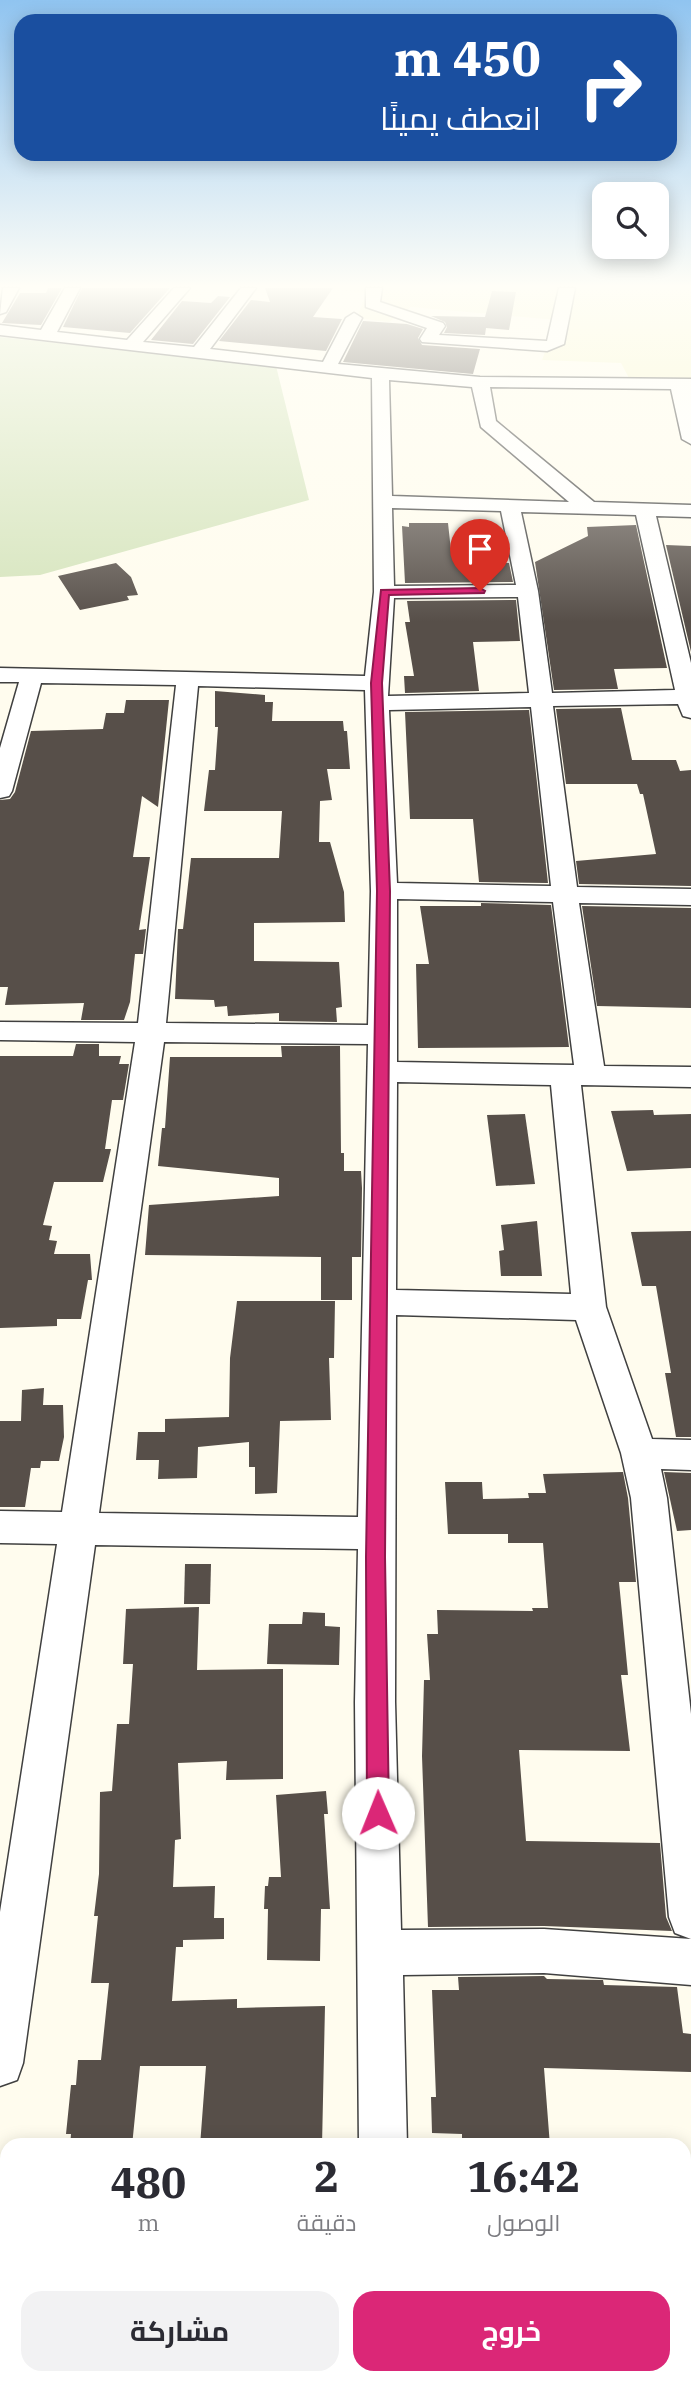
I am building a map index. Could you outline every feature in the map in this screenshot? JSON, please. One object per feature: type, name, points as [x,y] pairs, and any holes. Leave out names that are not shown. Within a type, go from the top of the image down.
[{"type":"street","points":[[381,399],[384,592],[377,693],[384,891],[375,1702],[382,1953],[383,2138]]},
{"type":"street","points":[[483,399],[487,423],[591,510]]},
{"type":"street","points":[[687,399],[691,439]]},
{"type":"street","points":[[383,502],[510,508],[691,511]]},
{"type":"street","points":[[510,508],[528,591],[565,895],[578,1073],[589,1307],[639,1453],[649,1498],[691,1917]]},
{"type":"street","points":[[0,675],[188,677],[377,693],[689,704],[645,510]]},
{"type":"street","points":[[384,592],[528,591]]},
{"type":"street","points":[[0,791],[32,676]]},
{"type":"street","points":[[0,2063],[151,1031],[188,677]]},
{"type":"street","points":[[384,891],[691,897]]},
{"type":"street","points":[[0,1031],[151,1031],[578,1073],[691,1077]]},
{"type":"street","points":[[379,1302],[589,1307]]},
{"type":"street","points":[[639,1453],[691,1455]]},
{"type":"street","points":[[0,1527],[376,1533]]},
{"type":"street","points":[[382,1953],[544,1951],[691,1962]]},
{"type":"green space","points":[[0,399],[284,399],[309,500],[40,575],[0,577]]},
{"type":"building","points":[[409,523],[448,523],[451,551],[456,551],[458,562],[509,563],[513,582],[405,583],[402,526],[409,527]]},
{"type":"building","points":[[636,525],[667,668],[614,669],[618,689],[554,690],[535,562],[588,536],[587,527]]},
{"type":"building","points":[[666,545],[691,546],[691,652]]},
{"type":"building","points":[[116,563],[131,577],[138,595],[127,596],[129,600],[80,610],[58,576]]},
{"type":"building","points":[[516,600],[520,641],[473,642],[479,691],[405,693],[404,676],[414,676],[405,622],[410,622],[407,601]]},
{"type":"building","points":[[215,691],[265,695],[265,702],[273,702],[272,721],[343,721],[344,731],[347,731],[350,769],[327,769],[332,800],[320,801],[319,842],[330,842],[344,892],[345,922],[254,923],[254,961],[339,962],[342,1007],[336,1008],[337,1022],[279,1021],[279,1013],[228,1016],[227,1006],[215,1007],[214,1000],[175,999],[178,929],[183,929],[191,858],[279,858],[282,811],[204,811],[209,770],[215,770],[218,727],[215,727]]},
{"type":"building","points":[[126,700],[169,700],[158,807],[142,796],[133,857],[150,857],[139,930],[146,929],[143,954],[135,954],[130,1002],[124,1020],[81,1020],[84,1003],[5,1005],[8,987],[0,987],[0,800],[10,799],[15,792],[31,731],[103,729],[106,713],[124,713]]},
{"type":"building","points":[[621,708],[632,760],[676,760],[680,771],[691,770],[691,886],[579,884],[576,861],[656,854],[643,794],[640,794],[637,784],[566,784],[556,709]]},
{"type":"building","points":[[529,710],[548,883],[479,882],[473,819],[410,819],[405,712]]},
{"type":"building","points":[[481,903],[551,905],[569,1047],[418,1048],[416,964],[429,964],[420,906],[481,906]]},
{"type":"building","points":[[582,906],[691,908],[691,1008],[597,1006]]},
{"type":"building","points":[[76,1044],[99,1044],[99,1056],[121,1056],[119,1064],[129,1064],[123,1100],[112,1100],[105,1149],[111,1149],[103,1182],[54,1182],[43,1225],[52,1226],[49,1240],[57,1241],[54,1254],[90,1254],[92,1280],[88,1280],[81,1319],[57,1319],[57,1326],[0,1328],[0,1056],[73,1056]]},
{"type":"building","points":[[281,1046],[340,1046],[341,1153],[344,1153],[344,1171],[361,1171],[362,1188],[361,1257],[352,1257],[352,1300],[321,1300],[321,1257],[145,1255],[149,1205],[279,1196],[279,1178],[158,1166],[162,1128],[165,1128],[170,1057],[282,1057]]},
{"type":"building","points":[[653,1110],[654,1115],[691,1114],[691,1168],[627,1171],[611,1111]]},
{"type":"building","points":[[525,1114],[535,1184],[496,1186],[487,1115]]},
{"type":"building","points":[[537,1221],[542,1276],[501,1276],[499,1251],[504,1250],[501,1225]]},
{"type":"building","points":[[691,1231],[691,1437],[676,1437],[665,1373],[671,1373],[656,1286],[642,1286],[631,1232]]},
{"type":"building","points":[[237,1301],[335,1301],[334,1358],[329,1358],[331,1420],[280,1421],[277,1493],[255,1494],[255,1467],[249,1467],[249,1442],[198,1447],[197,1478],[158,1479],[159,1460],[136,1460],[138,1432],[165,1432],[165,1419],[229,1417],[230,1358]]},
{"type":"building","points":[[44,1388],[43,1405],[63,1405],[64,1437],[59,1461],[41,1461],[40,1468],[31,1468],[25,1507],[0,1507],[0,1421],[21,1421],[22,1390]]},
{"type":"building","points":[[623,1472],[636,1582],[619,1582],[628,1675],[621,1675],[630,1751],[519,1750],[526,1841],[660,1843],[666,1917],[672,1931],[544,1926],[428,1927],[422,1756],[424,1680],[430,1680],[427,1634],[438,1634],[437,1610],[533,1611],[532,1608],[548,1608],[543,1543],[508,1543],[508,1534],[448,1534],[445,1482],[482,1482],[483,1499],[529,1498],[528,1493],[546,1493],[543,1474]]},
{"type":"building","points":[[664,1472],[691,1473],[691,1530],[677,1531]]},
{"type":"building","points":[[185,1564],[211,1564],[210,1604],[184,1604]]},
{"type":"building","points":[[199,1607],[197,1670],[283,1669],[283,1779],[226,1780],[227,1761],[178,1763],[181,1839],[175,1840],[173,1887],[215,1886],[214,1918],[224,1918],[224,1939],[183,1940],[183,1947],[176,1947],[172,2001],[237,1999],[237,2008],[325,2006],[322,2138],[201,2138],[206,2066],[140,2066],[133,2138],[71,2138],[71,2134],[66,2134],[71,2085],[76,2085],[78,2060],[101,2060],[109,1983],[91,1983],[98,1916],[94,1916],[99,1874],[100,1792],[112,1791],[117,1724],[129,1724],[133,1664],[123,1664],[126,1609]]},
{"type":"building","points":[[303,1612],[325,1613],[325,1626],[340,1627],[339,1665],[267,1664],[269,1624],[302,1624]]},
{"type":"building","points":[[326,1791],[328,1814],[324,1814],[330,1909],[321,1909],[320,1961],[267,1960],[268,1909],[264,1909],[265,1886],[268,1886],[269,1877],[281,1877],[276,1795]]},
{"type":"building","points":[[544,1976],[547,1979],[603,1980],[604,1985],[677,1987],[683,2033],[691,2034],[691,2072],[544,2068],[549,2138],[462,2138],[462,2134],[432,2133],[431,2097],[436,2097],[432,1990],[459,1990],[458,1977]]},
{"type":"route","points":[[378,1813],[375,1702],[384,891],[376,683],[384,592],[480,591]]}]
